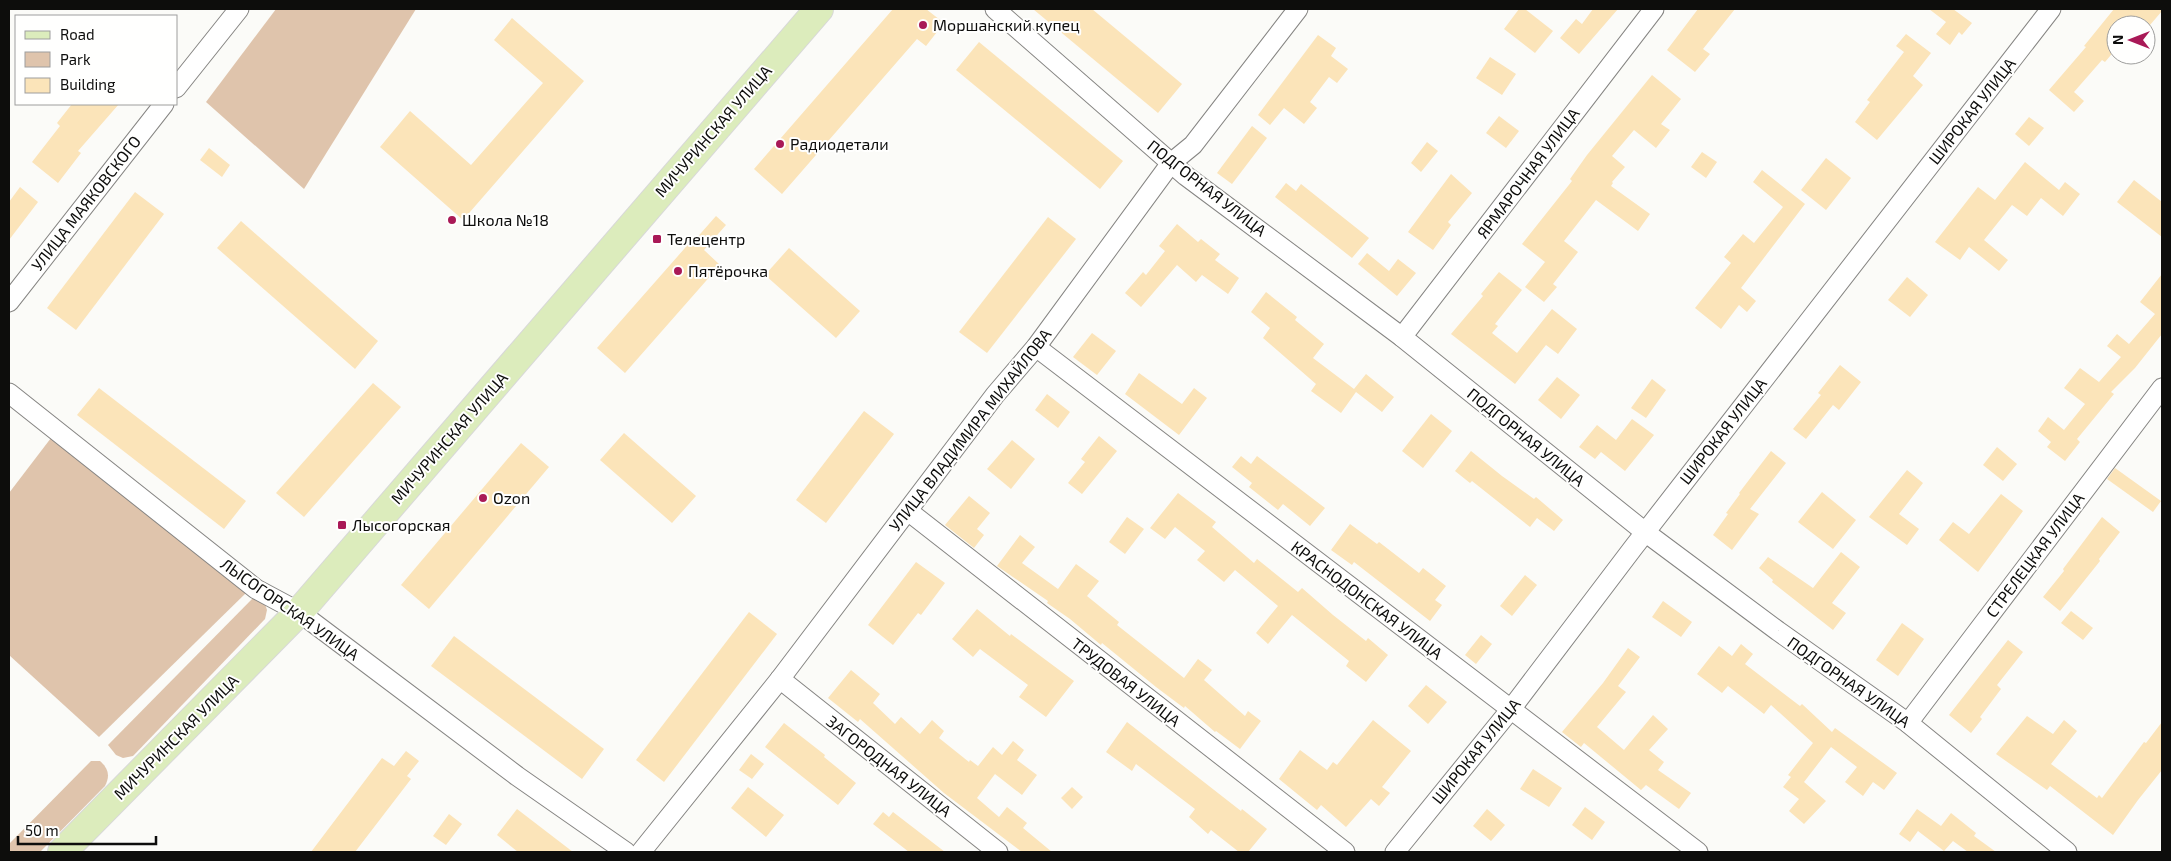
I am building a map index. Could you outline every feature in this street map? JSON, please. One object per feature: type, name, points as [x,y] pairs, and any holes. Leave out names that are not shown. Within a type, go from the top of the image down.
[{"type":"main road","name":"МИЧУРИНСКАЯ УЛИЦА","points":[[62,852],[300,612],[819,9]]},
{"type":"street","points":[[178,85],[238,9]]},
{"type":"street","name":"ПОДГОРНАЯ УЛИЦА","points":[[995,9],[1171,163],[1402,337],[1645,532],[1778,631],[1908,723],[2068,852]]},
{"type":"street","name":"УЛИЦА ВЛАДИМИРА МИХАЙЛОВА","points":[[641,852],[780,680],[995,395],[1036,347],[1171,163],[1193,146],[1298,9]]},
{"type":"street","name":"ЯРМАРОЧНАЯ УЛИЦА","points":[[1402,337],[1654,9]]},
{"type":"street","name":"ШИРОКАЯ УЛИЦА","points":[[1395,852],[1511,708],[1645,532],[2051,9]]},
{"type":"street","name":"УЛИЦА МАЯКОВСКОГО","points":[[9,302],[163,105]]},
{"type":"street","name":"КРАСНОДОНСКАЯ УЛИЦА","points":[[1036,347],[1698,852]]},
{"type":"street","name":"СТРЕЛЕЦКАЯ УЛИЦА","points":[[1908,723],[2162,388]]},
{"type":"street","name":"ЛЫСОГОРСКАЯ УЛИЦА","points":[[9,393],[256,589],[300,612],[517,776],[626,852]]},
{"type":"street","name":"ТРУДОВАЯ УЛИЦА","points":[[908,511],[1345,852]]},
{"type":"street","name":"ЗАГОРОДНАЯ УЛИЦА","points":[[780,680],[998,852]]},
{"type":"green space","points":[[276,9],[416,9],[304,189],[206,102]]},
{"type":"green space","points":[[51,438],[248,591],[99,737],[9,655],[9,493]]},
{"type":"green space","points":[[254,597],[264,601],[267,610],[265,619],[133,756],[123,758],[116,755],[108,745]]},
{"type":"green space","points":[[91,761],[100,761],[107,770],[108,779],[105,786],[40,852],[9,852],[9,844]]},
{"type":"building","points":[[893,9],[926,9],[944,23],[926,46],[917,39],[782,194],[754,169]]},
{"type":"building","points":[[1033,9],[1092,9],[1182,84],[1158,113]]},
{"type":"building","points":[[1519,9],[1525,9],[1553,31],[1535,53],[1504,29]]},
{"type":"building","points":[[1593,9],[1618,9],[1579,54],[1560,38],[1576,19],[1582,24]]},
{"type":"building","points":[[1698,9],[1735,9],[1703,49],[1710,54],[1695,72],[1667,50]]},
{"type":"building","points":[[1929,9],[1953,9],[1972,23],[1962,35],[1959,32],[1950,45],[1936,34],[1946,22]]},
{"type":"building","points":[[2114,9],[2162,9],[2156,18],[2156,15],[2109,15]]},
{"type":"building","points":[[512,18],[584,81],[463,220],[380,147],[410,111],[471,165],[543,83],[494,40]]},
{"type":"building","points":[[2106,19],[2106,61],[2102,60],[2074,92],[2084,101],[2074,112],[2049,90],[2086,47],[2084,46]]},
{"type":"building","points":[[1906,34],[1931,53],[1913,76],[1923,85],[1877,140],[1855,122],[1870,102],[1867,100],[1904,52],[1896,46]]},
{"type":"building","points":[[1318,35],[1336,48],[1331,56],[1348,69],[1337,83],[1329,77],[1310,102],[1317,108],[1304,124],[1284,108],[1270,125],[1258,115]]},
{"type":"building","points":[[979,42],[1123,161],[1100,189],[956,70]]},
{"type":"building","points":[[1490,57],[1516,74],[1502,95],[1476,78]]},
{"type":"building","points":[[1652,75],[1681,99],[1661,124],[1670,130],[1656,148],[1634,130],[1612,156],[1625,167],[1612,182],[1611,186],[1650,214],[1638,231],[1596,200],[1564,241],[1578,252],[1553,284],[1557,287],[1544,302],[1525,287],[1545,262],[1522,244],[1572,181],[1570,179],[1587,155]]},
{"type":"building","points":[[71,105],[118,105],[78,151],[81,153],[58,183],[32,162],[60,126],[57,123]]},
{"type":"building","points":[[1499,116],[1519,131],[1506,148],[1486,133]]},
{"type":"building","points":[[2029,117],[2044,128],[2029,146],[2015,134]]},
{"type":"building","points":[[1252,126],[1267,138],[1232,184],[1217,173]]},
{"type":"building","points":[[1427,142],[1438,151],[1421,172],[1411,163]]},
{"type":"building","points":[[209,148],[230,165],[222,177],[200,160]]},
{"type":"building","points":[[1702,152],[1717,162],[1706,178],[1691,167]]},
{"type":"building","points":[[1826,158],[1851,178],[1826,210],[1801,190]]},
{"type":"building","points":[[2025,162],[2059,190],[2065,182],[2080,194],[2063,216],[2041,198],[2027,216],[2012,205],[1984,240],[2008,260],[1999,271],[1969,247],[1960,260],[1935,242],[1978,187],[1995,200]]},
{"type":"building","points":[[1762,170],[1805,204],[1741,288],[1756,301],[1747,312],[1739,305],[1721,329],[1695,308],[1731,263],[1724,257],[1743,234],[1754,243],[1783,207],[1753,182]]},
{"type":"building","points":[[1451,174],[1472,193],[1448,222],[1451,225],[1433,250],[1408,232]]},
{"type":"building","points":[[2134,180],[2162,202],[2162,237],[2117,202]]},
{"type":"building","points":[[1286,183],[1296,191],[1301,184],[1369,238],[1352,258],[1275,197]]},
{"type":"building","points":[[20,187],[38,202],[9,240],[9,202]]},
{"type":"building","points":[[135,192],[164,214],[76,330],[47,308]]},
{"type":"building","points":[[716,216],[726,225],[704,250],[720,265],[625,373],[597,348],[692,240],[694,241]]},
{"type":"building","points":[[1048,217],[1076,239],[987,353],[959,332]]},
{"type":"building","points":[[241,221],[378,341],[355,369],[217,248]]},
{"type":"building","points":[[1177,224],[1198,242],[1201,239],[1220,254],[1215,260],[1239,278],[1228,294],[1202,275],[1196,282],[1177,265],[1141,307],[1125,293],[1143,272],[1146,275],[1165,251],[1159,246]]},
{"type":"building","points":[[789,248],[860,311],[836,338],[765,275]]},
{"type":"building","points":[[1367,253],[1389,271],[1398,259],[1416,273],[1397,296],[1358,264]]},
{"type":"building","points":[[1499,272],[1522,290],[1495,324],[1498,326],[1492,333],[1517,353],[1552,309],[1577,329],[1558,354],[1546,345],[1515,384],[1451,334],[1483,296],[1481,294]]},
{"type":"building","points":[[2162,274],[2162,334],[2135,368],[2111,392],[2114,394],[2077,439],[2080,442],[2065,461],[2047,447],[2051,442],[2038,431],[2048,417],[2064,430],[2085,404],[2064,388],[2080,368],[2099,382],[2121,357],[2107,346],[2117,334],[2129,344],[2155,314],[2140,302]]},
{"type":"building","points":[[1907,277],[1928,295],[1910,317],[1888,300]]},
{"type":"building","points":[[1266,292],[1297,317],[1295,320],[1324,344],[1313,358],[1354,389],[1366,374],[1394,397],[1382,412],[1356,392],[1341,413],[1311,391],[1316,384],[1263,338],[1270,328],[1251,312]]},
{"type":"building","points":[[1092,333],[1116,351],[1097,375],[1073,357]]},
{"type":"building","points":[[1840,365],[1861,382],[1839,410],[1833,405],[1806,439],[1793,429],[1821,395],[1818,393]]},
{"type":"building","points":[[1139,373],[1182,404],[1194,388],[1207,398],[1179,435],[1125,394]]},
{"type":"building","points":[[1557,377],[1580,395],[1561,419],[1538,400]]},
{"type":"building","points":[[1652,379],[1666,390],[1646,418],[1631,408]]},
{"type":"building","points":[[373,383],[401,407],[304,517],[276,493]]},
{"type":"building","points":[[99,388],[246,501],[224,529],[77,415]]},
{"type":"building","points":[[1047,394],[1070,412],[1058,428],[1035,410]]},
{"type":"building","points":[[864,411],[894,434],[826,523],[796,500]]},
{"type":"building","points":[[1431,414],[1452,431],[1423,468],[1402,451]]},
{"type":"building","points":[[1632,419],[1654,435],[1625,471],[1601,452],[1595,459],[1579,447],[1597,425],[1616,440]]},
{"type":"building","points":[[624,433],[696,496],[672,523],[600,460]]},
{"type":"building","points":[[1099,436],[1117,451],[1082,494],[1068,483],[1085,462],[1081,459]]},
{"type":"building","points":[[1012,440],[1035,459],[1011,489],[987,469]]},
{"type":"building","points":[[521,443],[549,467],[429,609],[401,585]]},
{"type":"building","points":[[1997,447],[2017,464],[2003,481],[1983,465]]},
{"type":"building","points":[[1471,451],[1534,499],[1536,497],[1563,520],[1554,531],[1537,518],[1530,527],[1472,481],[1470,483],[1455,471]]},
{"type":"building","points":[[1771,451],[1786,463],[1750,509],[1759,514],[1732,550],[1713,535],[1728,514],[1726,513],[1739,493]]},
{"type":"building","points":[[1241,456],[1251,464],[1257,456],[1325,508],[1310,526],[1283,504],[1278,510],[1249,487],[1252,483],[1232,467]]},
{"type":"building","points":[[2115,468],[2161,501],[2153,512],[2107,479]]},
{"type":"building","points":[[1907,470],[1923,483],[1899,514],[1919,529],[1907,545],[1869,517]]},
{"type":"building","points":[[1822,492],[1856,520],[1833,549],[1798,522]]},
{"type":"building","points":[[1178,493],[1216,522],[1212,527],[1254,563],[1257,559],[1298,592],[1302,588],[1366,641],[1368,638],[1388,655],[1366,682],[1346,666],[1349,661],[1292,615],[1268,644],[1256,633],[1278,606],[1235,570],[1224,582],[1197,560],[1205,551],[1175,527],[1165,539],[1150,528]]},
{"type":"building","points":[[2001,494],[2023,511],[1978,572],[1939,540],[1953,522],[1969,534]]},
{"type":"building","points":[[969,496],[990,513],[977,529],[984,535],[974,548],[945,525]]},
{"type":"building","points":[[1127,517],[1144,529],[1125,554],[1109,542]]},
{"type":"building","points":[[2102,517],[2120,532],[2099,559],[2100,561],[2060,611],[2043,597]]},
{"type":"building","points":[[1350,524],[1377,544],[1379,542],[1419,573],[1423,568],[1446,586],[1435,600],[1442,605],[1430,621],[1354,562],[1352,565],[1331,550]]},
{"type":"building","points":[[1020,535],[1035,547],[1022,563],[1058,589],[1076,564],[1099,581],[1087,596],[1119,622],[1117,625],[1184,678],[1198,659],[1212,670],[1204,680],[1245,716],[1248,711],[1261,721],[1240,749],[1215,732],[1185,706],[1184,708],[1156,687],[1102,643],[1101,645],[1047,603],[1048,601],[997,566]]},
{"type":"building","points":[[1841,552],[1860,567],[1832,603],[1846,613],[1833,630],[1772,582],[1773,580],[1759,568],[1768,557],[1813,588]]},
{"type":"building","points":[[916,562],[945,583],[921,615],[918,613],[893,645],[868,625]]},
{"type":"building","points":[[1525,575],[1537,585],[1512,616],[1500,606]]},
{"type":"building","points":[[1663,601],[1692,622],[1681,637],[1652,617]]},
{"type":"building","points":[[977,609],[1010,636],[1011,634],[1074,681],[1046,717],[1019,697],[1028,685],[980,649],[973,657],[952,639]]},
{"type":"building","points":[[2071,611],[2093,628],[2083,640],[2061,623]]},
{"type":"building","points":[[749,612],[777,634],[664,782],[636,760]]},
{"type":"building","points":[[1902,623],[1924,639],[1898,676],[1876,660]]},
{"type":"building","points":[[1481,635],[1492,644],[1476,664],[1465,655]]},
{"type":"building","points":[[454,636],[604,749],[582,779],[431,666]]},
{"type":"building","points":[[2008,640],[2023,652],[1997,685],[2001,689],[1980,717],[1982,719],[1971,733],[1949,715]]},
{"type":"building","points":[[1741,644],[1753,654],[1745,664],[1800,706],[1802,704],[1832,732],[1835,728],[1897,773],[1884,790],[1873,782],[1863,796],[1845,782],[1857,767],[1831,747],[1804,782],[1826,801],[1804,824],[1789,811],[1799,799],[1783,787],[1791,777],[1788,775],[1813,743],[1771,705],[1764,714],[1728,686],[1722,693],[1697,674],[1719,646],[1732,656]]},
{"type":"building","points":[[1628,648],[1640,657],[1618,686],[1626,692],[1597,727],[1624,750],[1653,715],[1668,729],[1649,750],[1664,762],[1658,770],[1691,793],[1679,809],[1646,785],[1641,790],[1584,743],[1581,747],[1562,732],[1603,683]]},
{"type":"building","points":[[851,670],[880,694],[873,703],[895,724],[901,717],[920,734],[932,720],[944,731],[939,738],[969,762],[970,760],[978,766],[993,747],[1002,755],[1013,741],[1024,750],[1017,760],[1037,775],[1022,795],[995,774],[977,798],[999,817],[1007,807],[1027,823],[1023,828],[1052,852],[1022,852],[944,793],[860,719],[858,722],[828,698]]},
{"type":"building","points":[[1426,685],[1447,702],[1428,724],[1408,706]]},
{"type":"building","points":[[2027,716],[2053,734],[2064,720],[2077,731],[2051,764],[2097,798],[2099,795],[2102,798],[2144,742],[2146,743],[2162,722],[2162,770],[2113,835],[2050,786],[2047,790],[1996,754]]},
{"type":"building","points":[[1373,720],[1411,751],[1382,787],[1390,793],[1379,806],[1371,799],[1346,827],[1321,805],[1317,810],[1279,779],[1300,750],[1327,770],[1333,762],[1337,765]]},
{"type":"building","points":[[1127,722],[1267,829],[1248,852],[1239,852],[1211,830],[1208,834],[1189,817],[1195,809],[1136,764],[1132,771],[1106,752]]},
{"type":"building","points":[[784,723],[825,755],[824,757],[856,783],[838,805],[765,747]]},
{"type":"building","points":[[406,751],[419,761],[407,776],[411,779],[355,852],[311,852],[382,758],[394,766]]},
{"type":"building","points":[[751,754],[764,764],[752,779],[739,770]]},
{"type":"building","points":[[1533,769],[1562,788],[1549,807],[1520,789]]},
{"type":"building","points":[[748,787],[784,815],[766,837],[731,808]]},
{"type":"building","points":[[1072,787],[1083,797],[1072,809],[1061,798]]},
{"type":"building","points":[[1585,807],[1605,822],[1592,840],[1572,825]]},
{"type":"building","points":[[517,809],[573,852],[518,852],[497,835]]},
{"type":"building","points":[[1487,809],[1505,825],[1491,841],[1473,826]]},
{"type":"building","points":[[1917,809],[1941,826],[1951,813],[1976,833],[1974,836],[1996,852],[1968,852],[1953,841],[1944,851],[1918,831],[1910,842],[1899,834]]},
{"type":"building","points":[[883,812],[889,817],[893,812],[945,852],[909,852],[873,824]]},
{"type":"building","points":[[449,814],[462,824],[446,845],[433,836]]},
{"type":"place","name":"Моршанский купец","points":[[923,25]]},
{"type":"place","name":"Радиодетали","points":[[780,144]]},
{"type":"place","name":"Школа №18","points":[[452,220]]},
{"type":"place","name":"Телецентр","points":[[657,239]]},
{"type":"place","name":"Пятёрочка","points":[[678,271]]},
{"type":"place","name":"Ozon","points":[[483,498]]},
{"type":"place","name":"Лысогорская","points":[[342,525]]}]
